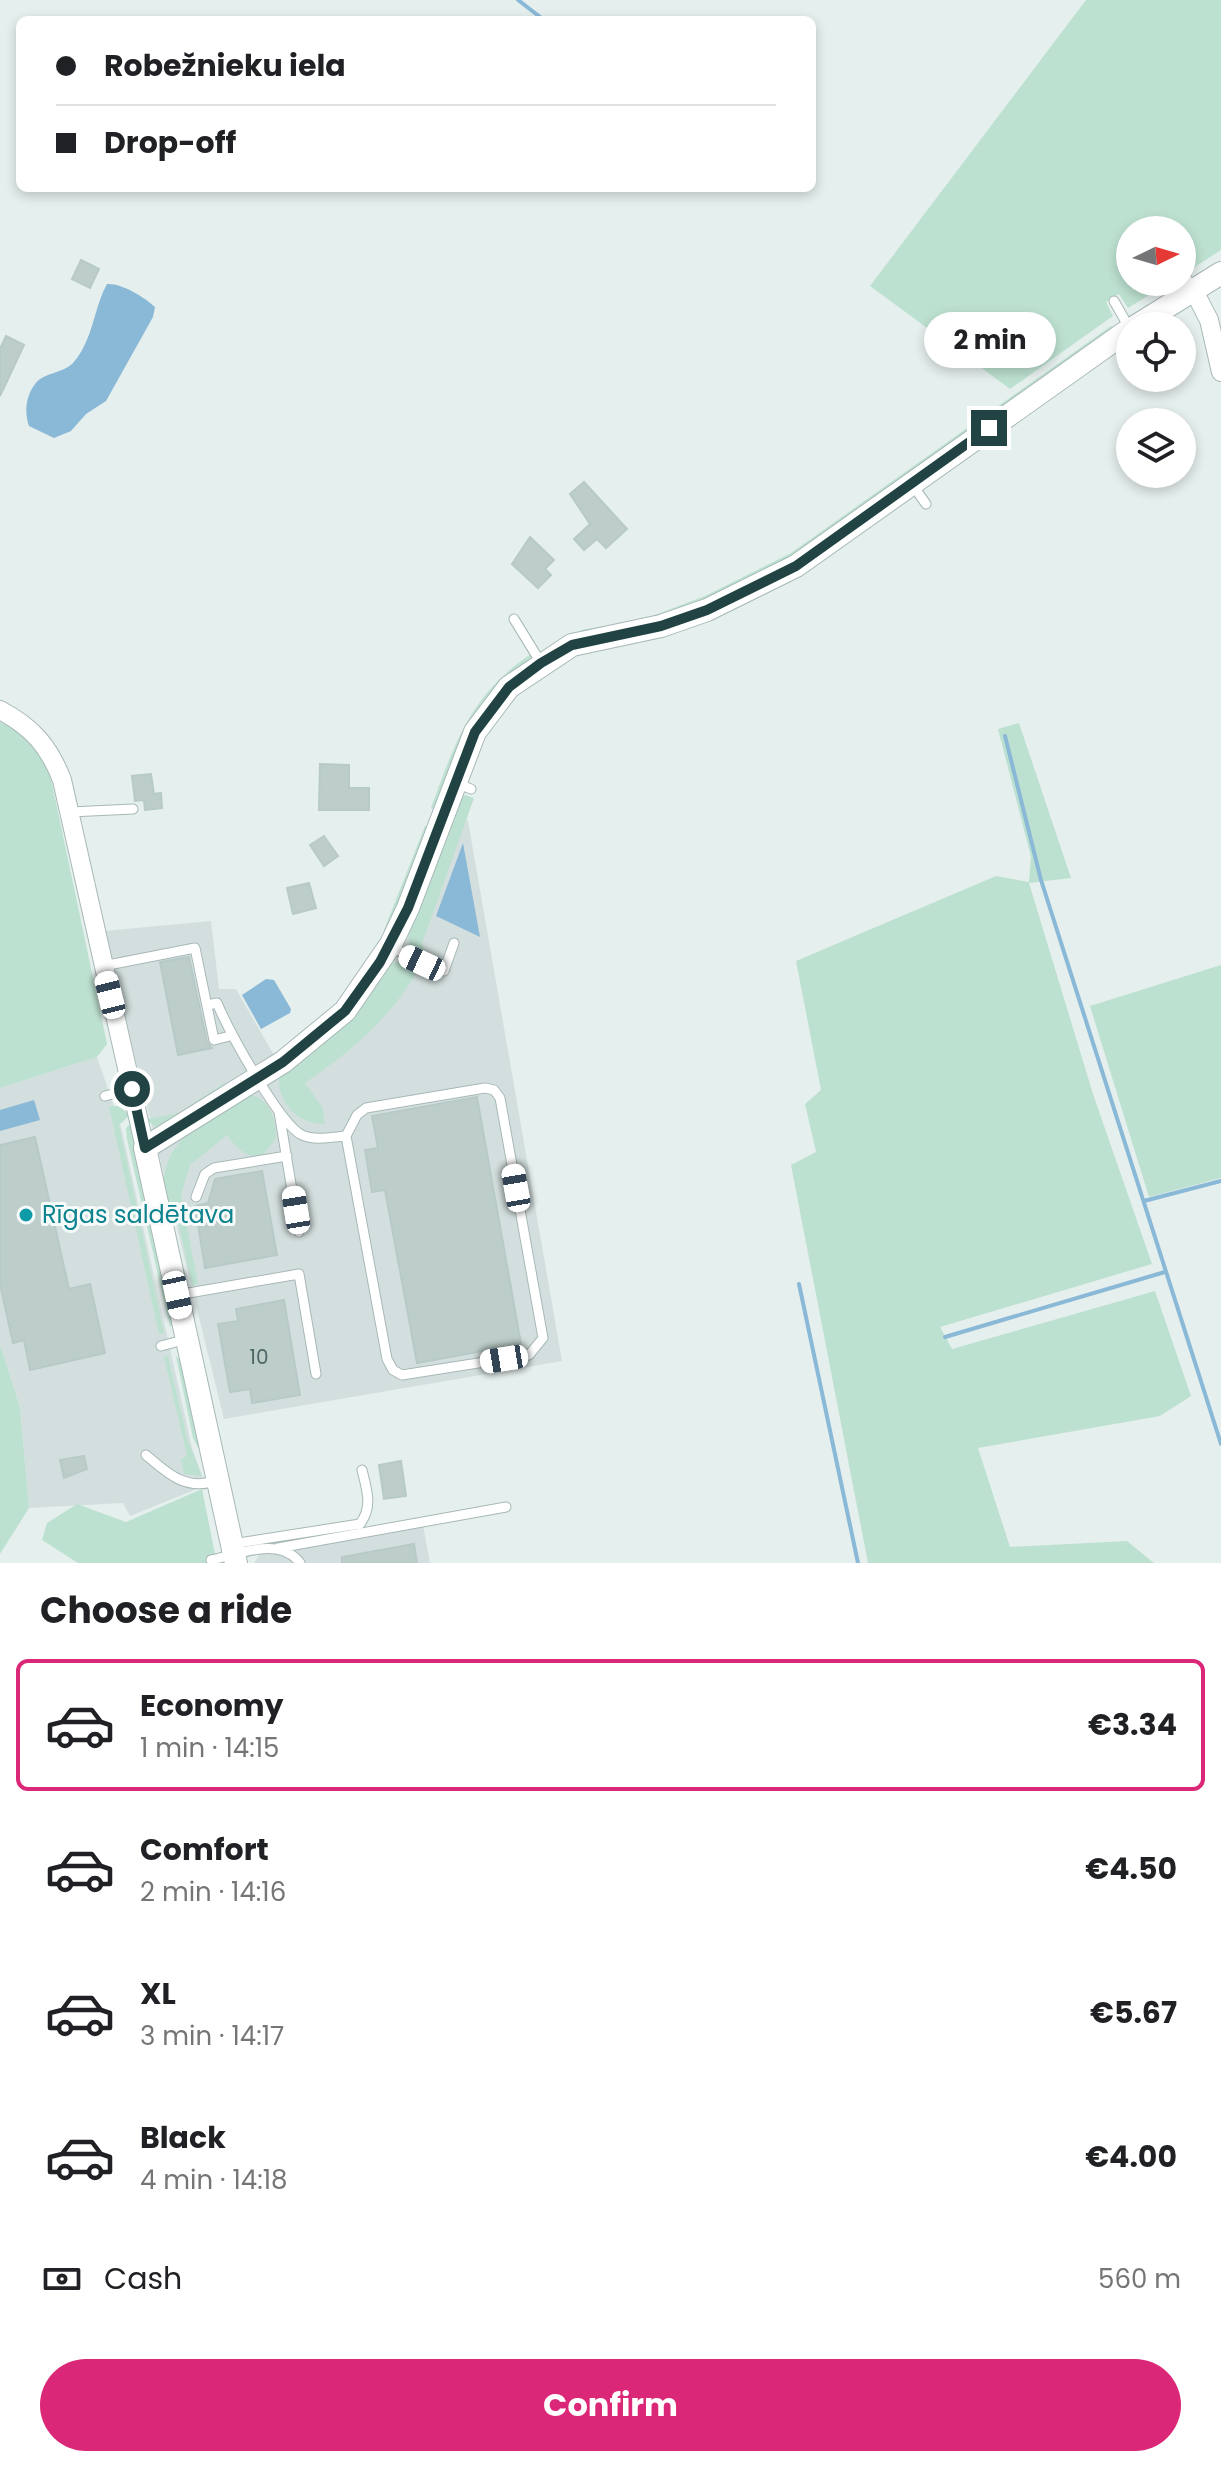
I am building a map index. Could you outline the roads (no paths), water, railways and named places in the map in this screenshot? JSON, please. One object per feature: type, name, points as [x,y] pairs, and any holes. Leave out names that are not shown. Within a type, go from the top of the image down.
[{"type":"street","points":[[1196,290],[1221,273]]},
{"type":"street","points":[[1196,295],[1209,320],[1221,372]]},
{"type":"street","points":[[1159,312],[1186,296]]},
{"type":"street","points":[[145,1148],[258,1078],[318,1036],[345,1011],[391,944],[463,786],[475,732],[490,708],[509,687],[572,645],[661,626],[731,600],[796,566],[1116,339]]},
{"type":"street","points":[[0,710],[39,736],[52,755],[70,812],[234,1554]]},
{"type":"lane","points":[[1114,301],[1120,312]]},
{"type":"lane","points":[[912,484],[926,504]]},
{"type":"lane","points":[[514,619],[541,663]]},
{"type":"lane","points":[[70,812],[133,809]]},
{"type":"lane","points":[[391,944],[405,955],[444,971],[454,943]]},
{"type":"lane","points":[[103,966],[195,948],[214,1040],[230,1036]]},
{"type":"lane","points":[[207,1005],[217,1003],[230,1036],[298,1133],[308,1137],[346,1136]]},
{"type":"lane","points":[[485,1088],[494,1090],[500,1098],[543,1338],[540,1347],[529,1355],[402,1375],[393,1370],[387,1359],[346,1136],[357,1115],[366,1108],[485,1088]]},
{"type":"lane","points":[[105,1096],[132,1089]]},
{"type":"lane","points":[[279,1108],[299,1232]]},
{"type":"lane","points":[[196,1197],[205,1174],[214,1168],[287,1156]]},
{"type":"lane","points":[[177,1295],[299,1274],[316,1374]]},
{"type":"lane","points":[[161,1346],[187,1339]]},
{"type":"lane","points":[[146,1455],[170,1476],[190,1485],[218,1480]]},
{"type":"lane","points":[[211,1560],[360,1524],[368,1513],[368,1493],[362,1470]]},
{"type":"lane","points":[[234,1554],[506,1507]]},
{"type":"lane","points":[[278,1548],[292,1553],[300,1563]]},
{"type":"water","points":[[107,284],[126,288],[145,299],[155,307],[153,317],[106,401],[86,414],[71,431],[54,438],[29,426],[26,410],[28,399],[39,380],[69,367],[80,354]]},
{"type":"water","points":[[463,843],[480,937],[436,916]]},
{"type":"water","points":[[266,979],[274,980],[291,1009],[290,1013],[261,1029],[242,995]]},
{"type":"water","points":[[34,1100],[40,1120],[0,1131],[0,1110]]},
{"type":"waterway","points":[[518,0],[539,16]]},
{"type":"waterway","points":[[1005,736],[1041,880],[1221,1444]]},
{"type":"waterway","points":[[1144,1201],[1221,1181]]},
{"type":"waterway","points":[[945,1337],[1165,1272]]},
{"type":"waterway","points":[[799,1284],[858,1563]]},
{"type":"place","name":"Rīgas saldētava","points":[[26,1215]]}]
